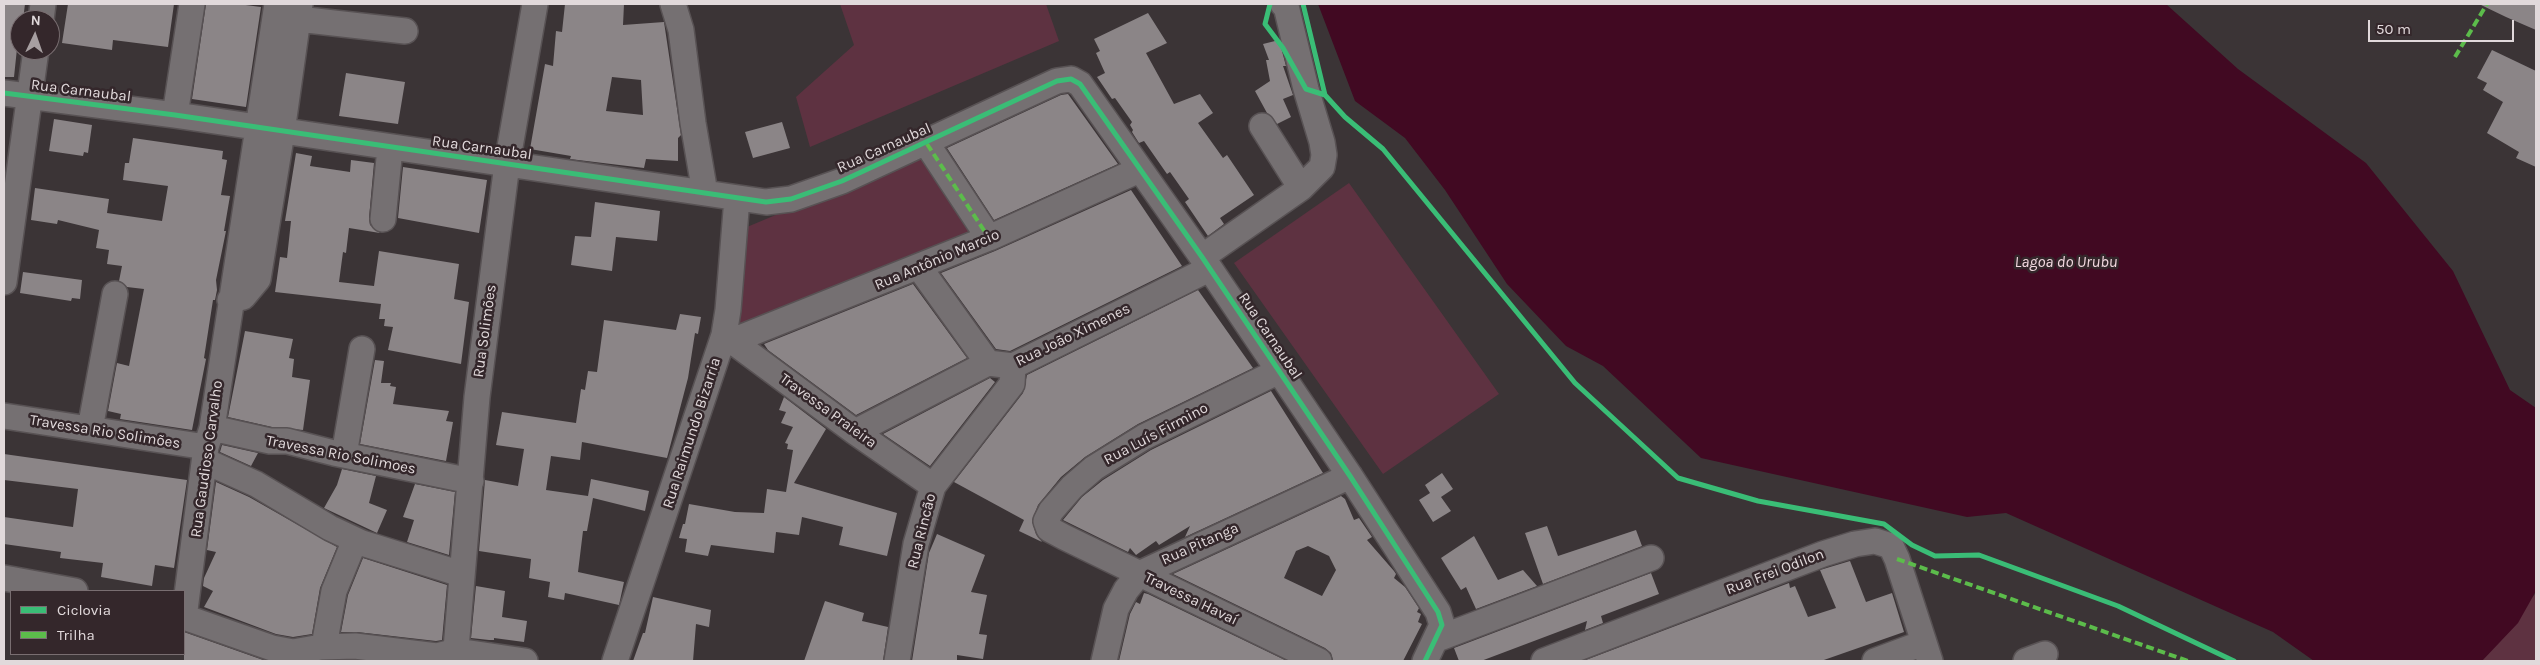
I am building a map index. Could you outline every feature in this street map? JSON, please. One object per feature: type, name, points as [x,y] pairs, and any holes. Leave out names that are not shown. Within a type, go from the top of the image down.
[{"type":"street","points":[[175,115],[192,4]]},
{"type":"street","name":"Rua Gaudioso Carvalho","points":[[185,611],[208,445],[277,4]]},
{"type":"street","name":"Rua Solimões","points":[[456,656],[477,397],[508,164],[535,4]]},
{"type":"street","points":[[673,4],[681,30],[705,193]]},
{"type":"street","name":"Rua João Ximenes","points":[[988,363],[1014,366],[1205,263],[1301,188],[1322,167],[1324,155],[1286,6],[1283,4]]},
{"type":"street","points":[[230,300],[243,297],[258,279],[299,11],[405,31]]},
{"type":"street","points":[[4,282],[35,60]]},
{"type":"street","name":"Rua Carnaubal","points":[[4,93],[175,115],[766,202],[791,198],[842,181],[927,144],[1057,81],[1071,79],[1080,84],[1205,263],[1350,476],[1438,612],[1442,625],[1425,661]]},
{"type":"street","points":[[1262,126],[1301,188]]},
{"type":"street","points":[[927,144],[990,238]]},
{"type":"street","points":[[383,219],[390,148]]},
{"type":"street","name":"Rua Antônio Marcio","points":[[728,338],[920,267],[990,238],[1139,170]]},
{"type":"street","name":"Rua Raimundo Bizarria","points":[[615,661],[728,338],[728,310],[736,198]]},
{"type":"street","points":[[855,432],[988,363],[920,267]]},
{"type":"street","points":[[90,429],[115,294]]},
{"type":"street","name":"Travessa Praieira","points":[[728,338],[855,432],[933,486]]},
{"type":"street","points":[[344,455],[362,349]]},
{"type":"street","name":"Rua Rincão","points":[[897,661],[916,544],[933,486],[1012,384],[1014,366]]},
{"type":"street","name":"Rua Luís Firmino","points":[[1064,537],[1049,528],[1046,521],[1051,511],[1072,487],[1094,468],[1144,438],[1279,371]]},
{"type":"street","name":"Travessa Rio Solimões","points":[[4,416],[208,445]]},
{"type":"street","name":"Travessa Rio Solimoes","points":[[208,445],[287,441],[344,455],[471,481]]},
{"type":"street","points":[[208,445],[256,484],[330,528],[355,540],[462,574]]},
{"type":"street","name":"Rua Pitanga","points":[[1104,661],[1116,609],[1126,590],[1138,574],[1350,476]]},
{"type":"street","name":"Travessa Havaí","points":[[1064,537],[1138,574],[1287,654],[1319,661]]},
{"type":"street","points":[[324,646],[334,591],[355,540]]},
{"type":"street","name":"Rua Frei Odilon","points":[[1560,658],[1823,554],[1855,544],[1875,541],[1891,546],[1926,652],[1875,661]]},
{"type":"street","points":[[1437,638],[1651,558]]},
{"type":"street","points":[[4,578],[70,590]]},
{"type":"street","points":[[185,618],[298,657],[324,646],[355,646],[437,656],[525,661]]},
{"type":"shaded area","points":[[840,4],[1046,4],[1059,41],[810,147],[796,97],[854,45]]},
{"type":"shaded area","points":[[926,152],[981,230],[739,325],[735,322],[747,227]]},
{"type":"shaded area","points":[[1349,183],[1499,394],[1383,474],[1234,263]]},
{"type":"shaded area","points":[[2536,593],[2536,661],[2477,661]]},
{"type":"water","name":"Lagoa do Urubu","points":[[1318,4],[2166,4],[2238,69],[2366,163],[2453,271],[2510,390],[2536,408],[2536,591],[2518,623],[2482,661],[2314,661],[2273,632],[2006,513],[1967,517],[1701,458],[1603,366],[1566,346],[1507,284],[1445,190],[1405,138],[1355,101]]},
{"type":"building","points":[[4,4],[25,4],[24,10],[10,10],[10,60],[16,60],[14,77],[4,77]]},
{"type":"building","points":[[68,4],[174,4],[168,47],[113,40],[112,50],[62,43]]},
{"type":"building","points":[[206,4],[238,4],[261,7],[246,107],[192,99]]},
{"type":"building","points":[[565,4],[624,4],[623,25],[664,22],[681,135],[678,138],[678,161],[646,159],[644,168],[570,159],[571,156],[530,149],[545,64],[553,66],[556,31],[562,32]],"holes":[[[612,77],[641,80],[643,115],[606,111]]]},
{"type":"building","points":[[2479,4],[2536,4],[2536,30],[2506,17]]},
{"type":"building","points":[[1148,13],[1167,43],[1146,53],[1174,104],[1200,94],[1213,113],[1198,123],[1223,158],[1227,155],[1254,195],[1220,218],[1224,224],[1208,236],[1185,202],[1189,199],[1170,172],[1167,174],[1144,141],[1139,143],[1132,132],[1133,130],[1130,125],[1132,122],[1115,98],[1112,99],[1097,77],[1105,73],[1096,53],[1100,51],[1094,39]]},
{"type":"building","points":[[1279,40],[1286,66],[1283,66],[1293,95],[1283,99],[1291,117],[1277,124],[1267,113],[1255,91],[1270,81],[1266,60],[1269,60],[1263,44]]},
{"type":"building","points":[[2492,50],[2536,71],[2536,167],[2516,158],[2519,152],[2487,133],[2503,102],[2483,90],[2487,83],[2477,78]]},
{"type":"building","points":[[346,73],[405,82],[398,124],[339,116]]},
{"type":"building","points":[[1068,94],[1118,164],[994,220],[947,148],[1061,95]]},
{"type":"building","points":[[54,119],[92,125],[88,153],[84,152],[83,156],[49,151]]},
{"type":"building","points":[[782,122],[790,148],[753,158],[745,132]]},
{"type":"building","points":[[133,138],[223,151],[222,159],[227,160],[221,195],[230,196],[224,231],[226,231],[216,280],[217,290],[215,300],[213,300],[204,358],[206,359],[192,430],[120,419],[121,414],[108,411],[117,363],[129,366],[144,289],[127,287],[119,281],[122,266],[107,264],[109,250],[96,248],[99,230],[58,220],[57,224],[31,220],[35,188],[109,199],[107,213],[162,221],[168,186],[123,180],[125,163],[129,163]]},
{"type":"building","points":[[296,153],[312,156],[310,166],[350,172],[351,160],[374,163],[369,218],[370,225],[380,233],[349,228],[346,253],[343,252],[339,282],[374,286],[379,251],[459,264],[454,299],[469,302],[461,364],[388,350],[393,327],[384,326],[385,319],[379,319],[381,304],[275,292],[280,257],[287,258],[291,221],[285,221]]},
{"type":"building","points":[[403,167],[487,180],[479,233],[398,218]]},
{"type":"building","points":[[1131,190],[1182,266],[1010,351],[996,349],[941,273]]},
{"type":"building","points":[[595,202],[660,211],[657,241],[616,237],[612,271],[571,265],[575,236],[591,237]]},
{"type":"building","points":[[23,272],[82,280],[80,299],[72,298],[71,301],[20,293]]},
{"type":"building","points":[[913,284],[967,358],[856,415],[768,350],[764,344]]},
{"type":"building","points":[[1198,290],[1253,368],[1138,424],[1085,457],[1061,477],[1038,505],[1032,521],[1036,534],[1042,542],[1019,531],[1024,520],[954,482],[1023,393],[1027,375]]},
{"type":"building","points":[[680,314],[701,317],[698,334],[695,333],[688,378],[667,458],[582,442],[580,460],[551,456],[546,490],[588,496],[591,479],[649,491],[645,511],[593,498],[587,531],[583,531],[578,572],[624,582],[619,605],[565,593],[564,600],[548,597],[550,582],[529,578],[531,559],[479,551],[485,480],[518,486],[524,449],[496,445],[502,412],[576,423],[581,389],[585,390],[588,371],[597,372],[604,320],[676,330]]},
{"type":"building","points":[[245,331],[293,339],[289,358],[294,359],[292,377],[310,380],[303,430],[272,427],[228,417]]},
{"type":"building","points":[[375,360],[384,361],[381,383],[391,383],[390,386],[396,387],[393,404],[449,411],[446,421],[453,422],[446,461],[360,444]]},
{"type":"building","points":[[990,378],[995,382],[930,466],[883,434]]},
{"type":"building","points":[[1271,391],[1323,473],[1185,537],[1190,526],[1159,545],[1156,541],[1136,555],[1130,548],[1128,552],[1063,520],[1082,497],[1103,480],[1151,450]]},
{"type":"building","points":[[784,397],[826,429],[794,483],[897,513],[887,556],[839,545],[843,527],[802,517],[799,535],[776,532],[774,553],[711,545],[708,556],[685,552],[687,539],[679,538],[683,524],[685,524],[689,504],[735,512],[764,513],[767,489],[786,492],[793,450],[787,449],[788,444],[785,443],[793,427],[781,423],[786,412],[779,410]]},
{"type":"building","points":[[222,445],[258,453],[251,466],[220,452]]},
{"type":"building","points":[[4,454],[187,480],[174,568],[155,565],[152,586],[101,577],[103,563],[60,558],[61,552],[4,544],[4,517],[73,527],[78,489],[4,480]]},
{"type":"building","points":[[342,469],[376,476],[369,503],[387,510],[377,533],[324,508],[337,485]]},
{"type":"building","points":[[1442,473],[1453,489],[1441,497],[1451,511],[1433,522],[1419,500],[1430,493],[1425,485]]},
{"type":"building","points":[[216,482],[249,497],[337,547],[320,588],[312,634],[293,637],[276,634],[204,607],[213,591],[203,586],[204,578],[216,552],[207,550]]},
{"type":"building","points":[[415,484],[455,492],[449,555],[407,542],[414,520],[403,517]]},
{"type":"building","points":[[1341,496],[1345,499],[1354,520],[1359,518],[1372,537],[1367,540],[1394,571],[1396,574],[1394,578],[1405,587],[1419,608],[1417,612],[1421,614],[1418,622],[1422,624],[1403,661],[1333,661],[1331,653],[1325,648],[1173,574]],"holes":[[[1308,546],[1329,556],[1336,570],[1322,596],[1284,578],[1296,551]]]},
{"type":"building","points":[[1547,526],[1558,556],[1636,530],[1642,546],[1543,584],[1525,533]]},
{"type":"building","points":[[937,534],[985,555],[971,592],[987,595],[979,634],[987,635],[983,659],[957,655],[957,661],[912,661],[929,553]]},
{"type":"building","points":[[1474,536],[1498,580],[1523,570],[1537,586],[1476,609],[1466,587],[1461,590],[1441,558]]},
{"type":"building","points":[[363,558],[447,585],[442,640],[341,632],[348,595]]},
{"type":"building","points":[[1850,561],[1866,602],[1892,593],[1904,632],[1821,661],[1583,661],[1789,583],[1790,588],[1795,586],[1808,617],[1836,608],[1820,570]]},
{"type":"building","points":[[1651,573],[1659,594],[1601,616],[1603,623],[1585,630],[1587,621],[1481,661],[1459,661],[1454,648]]},
{"type":"building","points":[[476,586],[505,591],[502,617],[527,621],[524,642],[494,638],[494,640],[489,640],[471,638]]},
{"type":"building","points":[[1144,593],[1287,661],[1119,661],[1130,614],[1136,602],[1140,604]]},
{"type":"building","points":[[653,597],[711,610],[709,627],[696,624],[693,661],[633,661],[643,633],[645,633]]},
{"type":"building","points":[[825,601],[864,613],[862,621],[888,627],[883,661],[804,661]]},
{"type":"building","points":[[185,632],[266,661],[184,661]]},
{"type":"marked path","points":[[2455,57],[2487,4]]},
{"type":"marked path","points":[[927,144],[989,238]]},
{"type":"marked path","points":[[1897,559],[2188,661]]},
{"type":"cycle path","points":[[1270,4],[1265,24],[1283,48],[1306,89],[1325,95],[1345,117],[1383,149],[1575,383],[1678,478],[1758,501],[1884,524],[1912,545],[1935,556],[1979,555],[2118,606],[2234,661]]},
{"type":"cycle path","points":[[1303,4],[1325,95]]},
{"type":"cycle path","points":[[4,93],[175,115],[766,202],[791,199],[842,181],[1057,81],[1071,79],[1080,84],[1202,257],[1350,476],[1438,612],[1442,625],[1425,661]]}]
